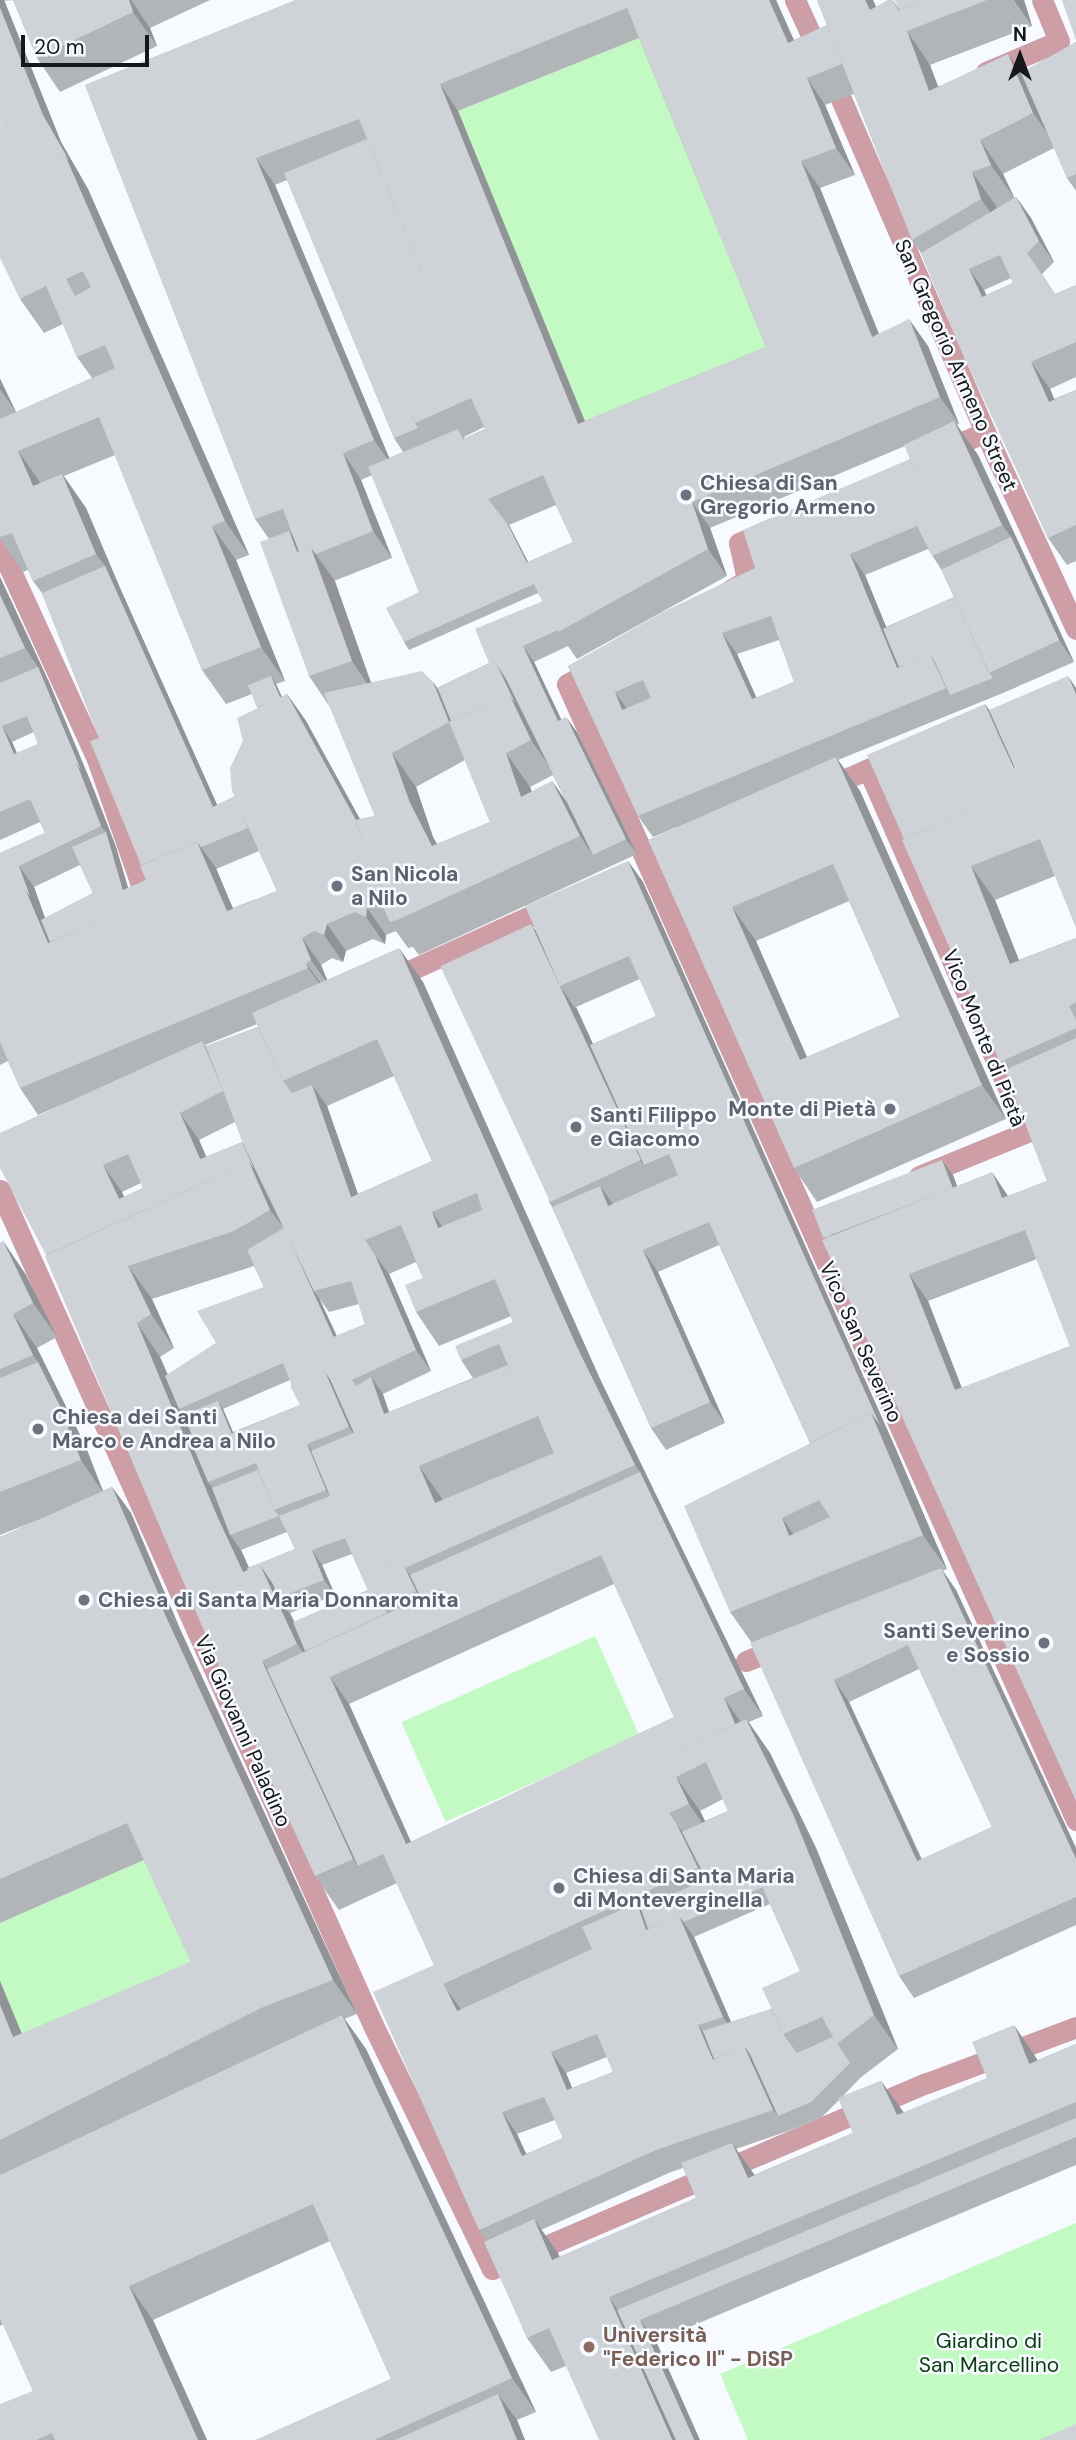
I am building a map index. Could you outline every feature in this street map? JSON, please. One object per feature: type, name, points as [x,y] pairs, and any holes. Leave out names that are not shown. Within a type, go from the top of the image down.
[{"type":"street","points":[[795,0],[823,61]]},
{"type":"street","points":[[964,81],[1059,41],[1042,0]]},
{"type":"street","name":"San Gregorio Armeno Street","points":[[841,99],[985,432],[1076,629]]},
{"type":"street","points":[[852,128],[876,118]]},
{"type":"street","points":[[923,460],[985,432]]},
{"type":"street","points":[[711,601],[747,580],[739,542],[788,520]]},
{"type":"street","points":[[0,547],[97,759],[151,913]]},
{"type":"street","name":"Vico San Severino","points":[[615,656],[567,684],[808,1222],[958,1579],[1076,1820]]},
{"type":"street","points":[[804,796],[917,748]]},
{"type":"street","name":"Vico Monte di Pietà","points":[[868,769],[1027,1132],[898,1185]]},
{"type":"street","points":[[625,873],[672,853]]},
{"type":"street","points":[[370,988],[577,895]]},
{"type":"street","name":"Via Giovanni Paladino","points":[[0,1190],[373,2025],[492,2269],[927,2083],[1076,2027]]},
{"type":"street","points":[[808,1222],[834,1211]]},
{"type":"street","points":[[746,1661],[798,1641]]},
{"type":"green space","points":[[646,35],[783,374],[595,450],[458,111]]},
{"type":"green space","points":[[595,1636],[639,1736],[446,1822],[401,1722]]},
{"type":"green space","points":[[151,1857],[215,1996],[37,2071],[0,1981],[0,1923]]},
{"type":"green space","name":"Giardino di San Marcellino","points":[[1076,2223],[1076,2440],[748,2440],[720,2374]]},
{"type":"building","points":[[13,0],[129,0],[133,12],[37,58]]},
{"type":"building","points":[[296,0],[769,0],[788,43],[827,25],[842,64],[807,78],[836,148],[801,161],[872,337],[909,319],[940,397],[692,502],[708,549],[558,632],[524,564],[573,542],[543,475],[488,499],[461,440],[485,429],[471,398],[415,423],[373,323],[433,299],[359,119],[256,158],[374,440],[343,453],[373,531],[316,554],[311,548],[299,552],[283,509],[255,519],[85,85]],"holes":[[[627,8],[766,347],[578,424],[440,84]]]},
{"type":"building","points":[[817,0],[865,0],[870,10],[893,0],[898,11],[926,0],[987,0],[907,31],[929,91],[1008,54],[1033,113],[980,140],[991,165],[972,172],[981,199],[912,240]]},
{"type":"building","points":[[895,0],[926,0],[900,10]]},
{"type":"building","points":[[1062,0],[1076,0],[1076,40]]},
{"type":"building","points":[[0,8],[43,115],[70,162],[65,155],[21,170],[0,120]]},
{"type":"building","points":[[1076,42],[1076,174],[1067,178],[1021,73]]},
{"type":"building","points":[[0,120],[21,170],[0,177]]},
{"type":"building","points":[[367,139],[433,299],[373,323],[418,428],[394,438],[284,173]]},
{"type":"building","points":[[65,155],[225,521],[212,526],[261,647],[202,670],[99,417],[18,451],[33,486],[62,474],[96,554],[33,581],[12,533],[0,537],[0,419],[115,368],[105,345],[77,357],[46,286],[20,299],[0,258],[0,177]],"holes":[[[83,271],[91,287],[75,296],[66,279]]]},
{"type":"building","points":[[1016,197],[1039,241],[1027,253],[1055,294],[956,337],[921,253]],"holes":[[[1000,255],[1013,283],[982,297],[969,269]]]},
{"type":"building","points":[[1076,285],[1076,342],[1031,362],[1049,402],[1076,390],[1076,525],[1048,538],[955,337]]},
{"type":"building","points":[[954,421],[1002,525],[932,556],[911,514],[930,505],[904,445]]},
{"type":"building","points":[[458,429],[488,499],[508,525],[534,584],[404,642],[386,608],[419,592],[368,467]]},
{"type":"building","points":[[910,459],[930,505],[911,514],[917,526],[850,554],[897,668],[930,655],[946,688],[638,816],[568,666],[661,613],[755,568],[743,530]],"holes":[[[771,616],[794,682],[752,699],[722,633]],[[643,680],[651,698],[622,710],[615,692]]]},
{"type":"building","points":[[289,531],[297,552],[311,548],[352,661],[309,676],[260,542]]},
{"type":"building","points":[[1011,537],[1059,640],[989,673],[941,570]]},
{"type":"building","points":[[105,566],[213,807],[235,796],[248,828],[201,847],[197,842],[141,865],[90,741],[99,738],[42,593]]},
{"type":"building","points":[[0,595],[25,648],[0,658]]},
{"type":"building","points":[[954,597],[993,678],[950,695],[930,655],[899,667],[883,629]]},
{"type":"building","points":[[543,601],[558,630],[523,646],[558,721],[566,717],[626,839],[593,855],[497,665],[437,688],[489,663],[475,629]]},
{"type":"building","points":[[497,665],[515,703],[510,696],[451,721],[438,689]]},
{"type":"building","points":[[38,667],[81,770],[77,764],[0,796],[0,683]],"holes":[[[27,716],[38,744],[14,754],[2,726]]]},
{"type":"building","points":[[422,671],[433,682],[449,722],[510,696],[531,740],[506,753],[521,797],[552,781],[580,836],[395,921],[355,820],[375,816],[324,693]],"holes":[[[449,722],[490,822],[432,846],[410,803],[392,753]]]},
{"type":"building","points":[[271,676],[280,698],[257,708],[248,685]]},
{"type":"building","points":[[1068,676],[1076,695],[1076,741],[1015,768],[989,710]]},
{"type":"building","points":[[287,694],[356,820],[395,920],[390,922],[381,903],[367,908],[366,917],[355,912],[327,924],[324,935],[314,931],[302,938],[311,960],[306,963],[308,968],[20,1088],[0,1042],[0,1029],[12,1025],[0,998],[0,902],[26,891],[48,943],[124,911],[116,893],[146,880],[140,866],[197,842],[227,911],[277,891],[232,791],[230,768],[243,741],[237,718]]},
{"type":"building","points":[[985,704],[1013,769],[997,776],[1005,795],[904,839],[867,755]]},
{"type":"building","points":[[1076,741],[1076,928],[1040,839],[971,866],[1010,964],[1076,938],[1076,1002],[1069,1006],[1076,1020],[1076,1028],[1000,1062],[902,840],[1005,795],[997,776]]},
{"type":"building","points":[[836,757],[982,1085],[794,1168],[648,840]],"holes":[[[833,864],[900,1017],[800,1060],[732,907]]]},
{"type":"building","points":[[77,764],[101,826],[19,866],[30,896],[26,891],[0,902],[0,853],[45,833],[30,799],[0,812],[0,796]]},
{"type":"building","points":[[106,832],[123,891],[116,893],[124,911],[50,942],[41,920],[93,893],[72,847]]},
{"type":"building","points":[[628,861],[880,1425],[871,1413],[810,1443],[709,1222],[643,1250],[710,1402],[651,1428],[552,1207],[600,1186],[608,1206],[678,1175],[669,1154],[644,1165],[590,1045],[656,1016],[629,956],[560,986],[525,906]]},
{"type":"building","name":"Santi Filippo e Giacomo","points":[[531,924],[641,1160],[550,1202],[440,966]]},
{"type":"building","points":[[399,948],[576,1345],[635,1465],[405,1568],[416,1591],[383,1608],[369,1575],[392,1565],[341,1438],[511,1372],[499,1344],[461,1360],[455,1346],[513,1322],[495,1279],[416,1312],[405,1285],[423,1278],[401,1225],[365,1240],[347,1199],[432,1161],[377,1039],[283,1081],[252,1013]],"holes":[[[477,1193],[482,1210],[438,1228],[432,1212]],[[538,1416],[554,1453],[435,1503],[419,1466]]]},
{"type":"building","points":[[0,998],[12,1025],[0,1029]]},
{"type":"building","points":[[258,1027],[283,1081],[292,1093],[312,1085],[351,1197],[347,1199],[365,1240],[375,1255],[416,1350],[352,1380],[333,1337],[365,1324],[351,1281],[314,1291],[245,1148],[206,1046]]},
{"type":"building","points":[[1076,1038],[1076,1801],[822,1240],[992,1172],[1002,1198],[1047,1181],[1005,1070]],"holes":[[[1025,1230],[1070,1346],[955,1390],[909,1274]]]},
{"type":"building","points":[[202,1041],[223,1091],[180,1113],[200,1159],[242,1142],[254,1169],[249,1162],[46,1255],[0,1168],[0,1133]],"holes":[[[128,1154],[143,1188],[119,1199],[103,1165]]]},
{"type":"building","points":[[942,1160],[953,1188],[823,1238],[812,1210]]},
{"type":"building","points":[[249,1162],[270,1210],[234,1231],[128,1266],[151,1314],[137,1323],[217,1516],[243,1572],[260,1565],[297,1644],[262,1661],[353,1859],[315,1876],[224,1678],[45,1256]]},
{"type":"building","points":[[284,1228],[352,1380],[356,1386],[371,1377],[384,1414],[508,1365],[511,1372],[343,1438],[354,1433],[325,1372],[292,1386],[283,1363],[179,1409],[165,1376],[216,1343],[197,1311],[264,1287],[247,1250]]},
{"type":"building","points":[[3,1241],[33,1303],[13,1314],[33,1355],[0,1369],[0,1243]]},
{"type":"building","points":[[38,1362],[66,1418],[61,1411],[0,1439],[0,1378]]},
{"type":"building","points":[[325,1372],[349,1427],[307,1444],[326,1490],[274,1510],[256,1463],[208,1482],[194,1449],[300,1405],[290,1386]]},
{"type":"building","points":[[218,1401],[231,1433],[197,1447],[184,1415]]},
{"type":"building","name":"Chiesa dei Santi Marco e Andrea a Nilo","points":[[61,1411],[81,1460],[0,1492],[0,1439]]},
{"type":"building","points":[[871,1413],[923,1535],[730,1612],[684,1506]],"holes":[[[819,1500],[830,1517],[789,1536],[782,1518]]]},
{"type":"building","points":[[341,1438],[392,1565],[369,1575],[387,1613],[305,1651],[293,1622],[368,1590],[345,1538],[312,1550],[324,1580],[278,1598],[273,1584],[260,1565],[248,1570],[247,1568],[295,1549],[279,1516],[330,1496],[311,1451]]},
{"type":"building","points":[[258,1470],[279,1516],[230,1535],[212,1488]]},
{"type":"building","points":[[640,1472],[744,1689],[724,1698],[735,1724],[646,1766],[698,1868],[443,1984],[383,1854],[358,1866],[267,1669],[421,1598],[410,1575]],"holes":[[[601,1555],[674,1717],[406,1844],[330,1677]]]},
{"type":"building","name":"Chiesa di Santa Maria Donnaromita","points":[[112,1487],[162,1602],[156,1595],[0,1662],[0,1537]]},
{"type":"building","points":[[941,1568],[1076,1859],[1076,1897],[899,1976],[750,1643]],"holes":[[[908,1645],[992,1827],[917,1861],[834,1680]]]},
{"type":"building","points":[[156,1595],[333,1980],[261,2008],[0,2140],[0,2005],[13,2037],[191,1962],[127,1823],[0,1879],[0,1662]]},
{"type":"building","points":[[746,1719],[793,1814],[874,2015],[837,2044],[822,2017],[783,2034],[762,1988],[800,1971],[706,1762],[676,1777],[689,1804],[669,1813],[646,1766]]},
{"type":"building","points":[[728,1811],[763,1887],[684,1922],[679,1916],[648,1929],[641,1909],[706,1879],[682,1832]]},
{"type":"building","points":[[637,1903],[646,1930],[679,1916],[723,2017],[698,2025],[713,2060],[744,2046],[773,2110],[656,2150],[479,2230],[373,1992],[434,1965],[457,2011],[592,1949],[582,1927]],"holes":[[[597,2034],[613,2072],[567,2090],[551,2052]],[[544,2097],[563,2138],[522,2156],[502,2112]]]},
{"type":"building","points":[[771,2009],[783,2034],[797,2053],[833,2037],[850,2063],[811,2102],[778,2116],[744,2046],[714,2059],[703,2031]]},
{"type":"building","points":[[342,2015],[512,2378],[374,2440],[256,2440],[391,2379],[313,2204],[129,2286],[198,2440],[55,2440],[52,2433],[36,2440],[0,2440],[0,2404],[33,2391],[0,2318],[0,2175]]},
{"type":"building","points":[[1014,2025],[1029,2064],[1076,2044],[1076,2102],[609,2297],[672,2440],[599,2440],[549,2328],[527,2338],[484,2242],[534,2219],[552,2260],[696,2198],[681,2163],[732,2143],[748,2178],[853,2133],[838,2098],[881,2081],[897,2115],[987,2078],[972,2042]]},
{"type":"building","points":[[1076,2118],[1076,2137],[640,2320],[694,2440],[676,2440],[617,2310]]},
{"type":"building","points":[[498,2394],[517,2440],[395,2440]]},
{"type":"building","points":[[1076,2424],[1076,2440],[1038,2440]]},
{"type":"place","name":"Chiesa di San Gregorio Armeno","points":[[686,495]]},
{"type":"place","name":"San Nicola a Nilo","points":[[337,886]]},
{"type":"place","name":"Monte di Pietà","points":[[890,1109]]},
{"type":"place","name":"Santi Filippo e Giacomo","points":[[576,1127]]},
{"type":"place","name":"Chiesa dei Santi Marco e Andrea a Nilo","points":[[38,1429]]},
{"type":"place","name":"Chiesa di Santa Maria Donnaromita","points":[[84,1600]]},
{"type":"place","name":"Santi Severino e Sossio","points":[[1044,1643]]},
{"type":"place","name":"Chiesa di Santa Maria di Monteverginella","points":[[559,1888]]},
{"type":"place","name":"Università \"Federico II\" - DiSP","points":[[589,2347]]}]
